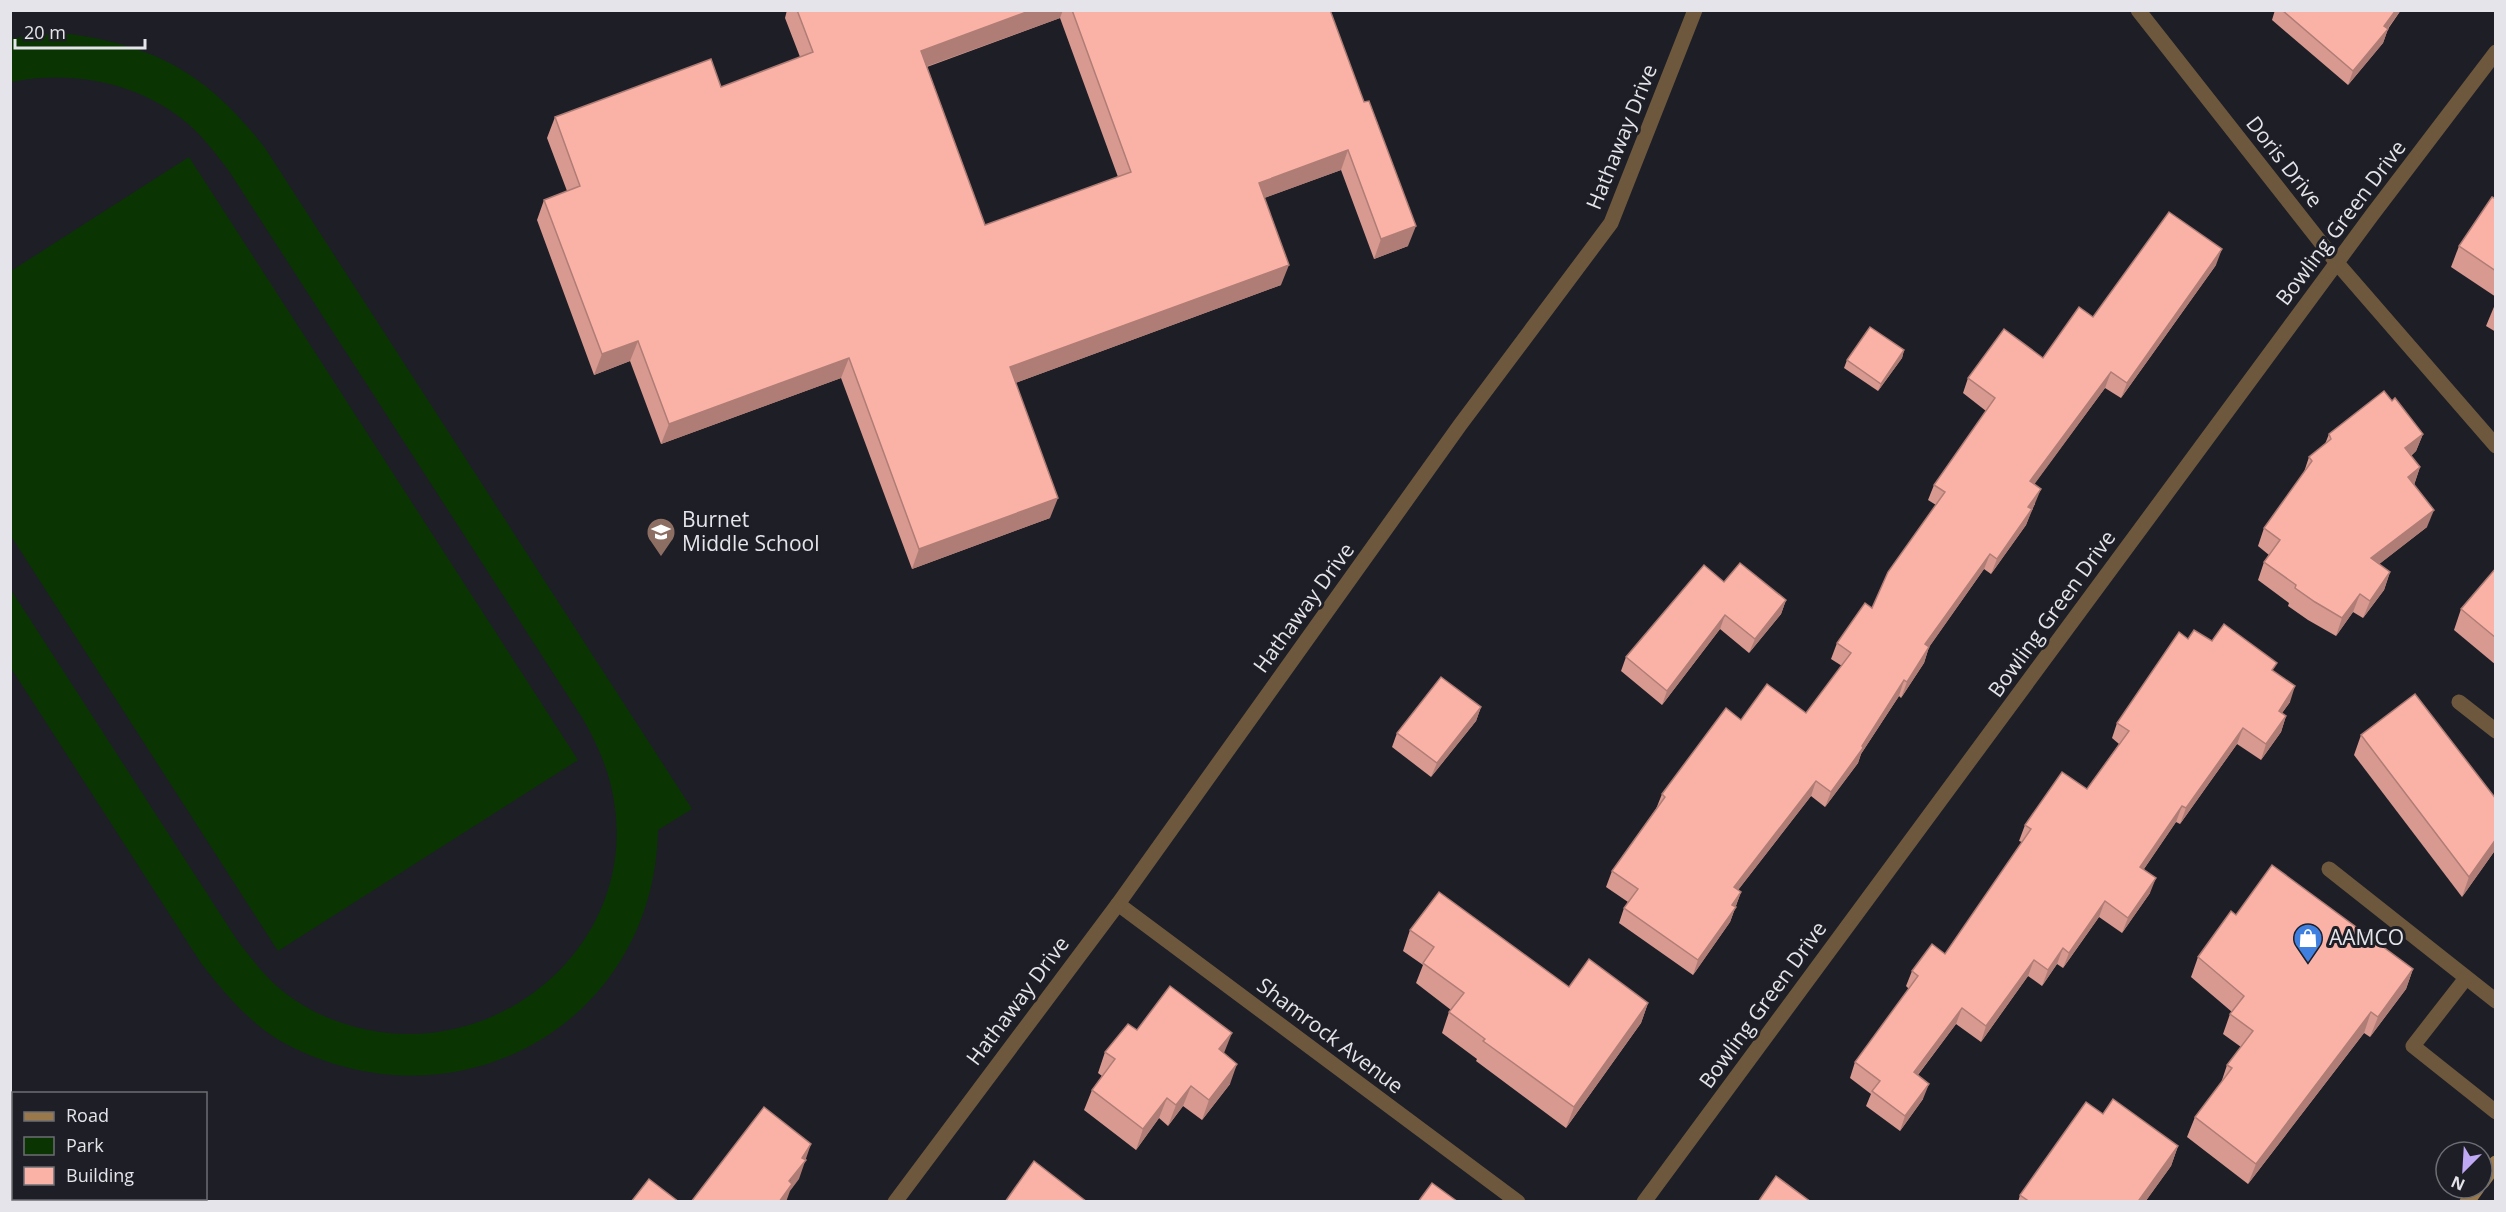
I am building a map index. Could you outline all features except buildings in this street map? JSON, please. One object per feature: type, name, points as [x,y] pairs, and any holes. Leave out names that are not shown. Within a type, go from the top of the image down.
[{"type":"street","name":"Hathaway Drive","points":[[895,1202],[1118,904],[1460,425],[1611,223],[1695,10]]},
{"type":"street","name":"Doris Drive","points":[[2138,10],[2337,263],[2496,446]]},
{"type":"street","name":"Bowling Green Drive","points":[[1644,1202],[2337,263],[2496,52]]},
{"type":"street","points":[[2459,702],[2496,731]]},
{"type":"street","points":[[2329,869],[2496,1001]]},
{"type":"street","name":"Shamrock Avenue","points":[[1118,904],[1518,1202]]},
{"type":"street","points":[[2466,978],[2413,1046],[2496,1112]]},
{"type":"green space","points":[[70,34],[131,47],[180,69],[224,102],[265,148],[692,809],[658,830],[648,899],[622,958],[583,1007],[534,1044],[477,1067],[415,1076],[351,1068],[286,1044],[261,1028],[239,1008],[201,963],[11,668],[11,590],[237,940],[279,988],[309,1008],[342,1023],[378,1032],[414,1034],[457,1028],[497,1014],[533,993],[564,965],[589,932],[607,894],[616,852],[615,808],[607,773],[589,730],[229,171],[192,127],[167,108],[147,97],[103,82],[80,79],[34,79],[11,82],[11,39],[31,35]]},
{"type":"green space","points":[[189,157],[578,760],[278,951],[11,536],[11,271]]},
{"type":"place","name":"Burnet Middle School","points":[[661,558]]},
{"type":"place","name":"AAMCO","points":[[2308,964]]}]
